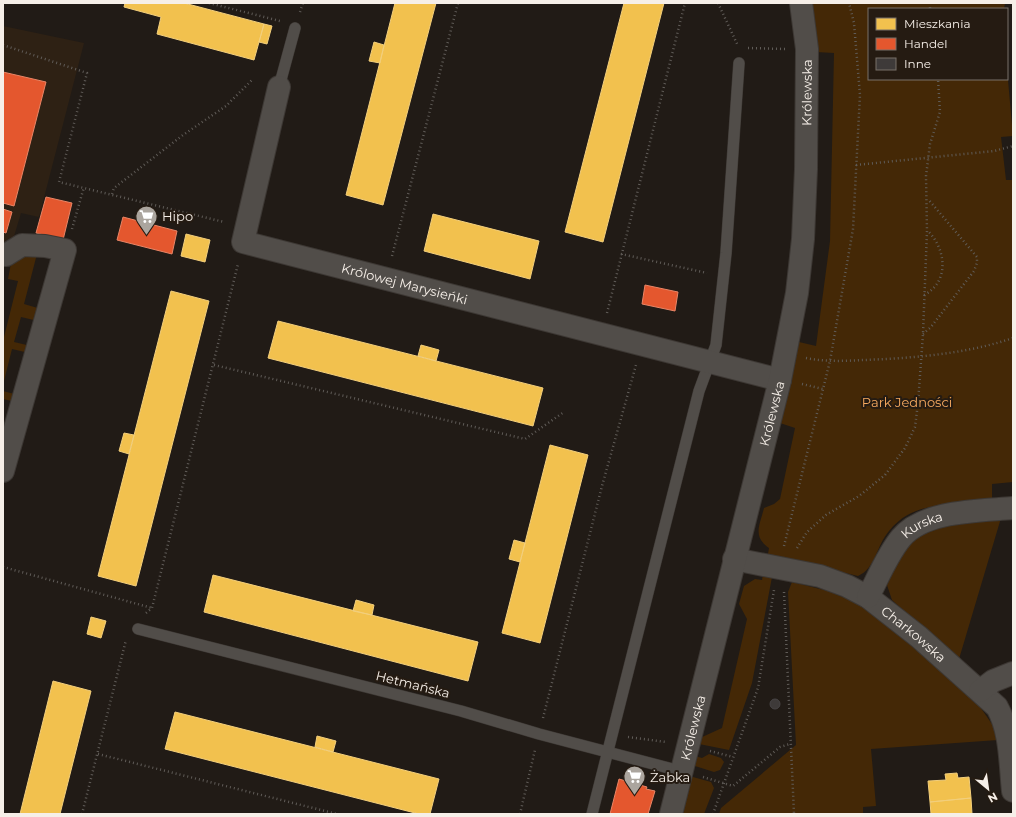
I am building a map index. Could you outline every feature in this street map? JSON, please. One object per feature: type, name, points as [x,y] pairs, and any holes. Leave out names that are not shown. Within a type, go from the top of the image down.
[{"type":"street","name":"Królewska","points":[[671,814],[680,771],[780,380],[797,293],[803,239],[806,169],[807,49],[801,3]]},
{"type":"street","points":[[245,235],[279,87]]},
{"type":"street","name":"Królowej Marysieńki","points":[[245,235],[387,277],[780,380]]},
{"type":"street","points":[[3,471],[65,250],[45,246],[22,245],[4,259]]},
{"type":"street","name":"Kurska","points":[[868,597],[901,538],[914,525],[927,519],[942,516],[1013,508]]},
{"type":"street","name":"Charkowska","points":[[734,559],[820,576],[847,586],[868,597],[919,636],[997,706],[1003,717],[1007,731],[1013,791]]},
{"type":"street","points":[[980,691],[993,681],[1013,673]]},
{"type":"lane","points":[[279,87],[295,28]]},
{"type":"lane","points":[[592,814],[609,753],[699,391],[712,361],[716,345],[724,277],[739,63]]},
{"type":"lane","name":"Hetmańska","points":[[138,629],[461,711],[539,734],[680,771]]},
{"type":"path","points":[[209,3],[281,21]]},
{"type":"path","points":[[387,277],[458,3]]},
{"type":"path","points":[[601,334],[685,3]]},
{"type":"path","points":[[718,3],[739,48]]},
{"type":"path","points":[[713,814],[758,688],[783,568],[830,361],[853,229],[860,95],[854,23],[849,3]]},
{"type":"path","points":[[3,45],[87,73],[59,182],[112,194],[245,235],[214,365],[152,608],[141,617]]},
{"type":"path","points":[[747,48],[807,49]]},
{"type":"path","points":[[112,194],[114,188],[183,135],[226,106],[252,80]]},
{"type":"path","points":[[794,814],[783,568],[799,541],[807,532],[826,515],[859,496],[881,480],[905,448],[915,426],[923,334],[928,198],[926,176],[930,144],[940,112],[938,80]]},
{"type":"path","points":[[856,165],[994,151],[1013,146]]},
{"type":"path","points":[[65,250],[84,187]]},
{"type":"path","points":[[923,334],[931,327],[974,271],[977,263],[977,257],[969,246],[928,198]]},
{"type":"path","points":[[924,295],[931,291],[936,284],[941,275],[944,260],[935,239],[927,231]]},
{"type":"path","points":[[622,254],[724,277]]},
{"type":"path","points":[[785,354],[817,361],[889,359],[949,353],[996,344],[1013,338]]},
{"type":"path","points":[[520,814],[602,486],[642,344]]},
{"type":"path","points":[[214,365],[525,439],[564,412]]},
{"type":"path","points":[[3,567],[152,608]]},
{"type":"path","points":[[82,814],[128,634]]},
{"type":"path","points":[[723,783],[733,786],[780,747],[790,744]]},
{"type":"path","points":[[98,754],[337,814]]},
{"type":"shaded area","points":[[3,26],[84,43],[39,217],[21,213],[11,246],[3,244]]},
{"type":"green space","name":"Park Jedności","points":[[811,3],[1005,3],[1004,8],[868,8],[868,80],[1008,80],[1013,136],[1001,137],[1006,180],[1013,180],[1013,482],[992,484],[992,499],[936,506],[911,513],[896,523],[889,531],[881,543],[869,568],[858,576],[768,554],[769,548],[760,539],[759,535],[759,525],[764,508],[774,504],[780,499],[795,428],[780,423],[799,342],[816,346],[830,241],[834,53],[816,52]]},
{"type":"green space","points":[[37,254],[24,304],[41,309],[38,321],[21,317],[14,342],[31,346],[29,353],[12,349],[3,385],[3,341],[18,281],[8,279],[12,258]]},
{"type":"green space","points":[[3,391],[18,395],[16,402],[3,399]]},
{"type":"green space","points":[[1001,518],[959,659],[892,600],[887,585],[904,547],[926,528]]},
{"type":"green space","points":[[763,574],[772,577],[752,683],[729,750],[699,744],[700,738],[722,728],[747,619],[739,604],[744,586],[755,579],[762,580]]},
{"type":"green space","points":[[792,582],[828,591],[855,602],[876,614],[978,704],[994,727],[998,740],[871,749],[876,806],[863,807],[863,814],[719,814],[721,808],[796,745],[788,592]]},
{"type":"green space","points":[[709,754],[721,758],[724,762],[720,770],[714,772],[695,766],[693,763],[695,756],[702,758]]},
{"type":"green space","points":[[693,777],[711,782],[714,788],[704,814],[682,814],[689,779]]},
{"type":"building: Mieszkania","points":[[125,3],[184,3],[264,24],[254,60],[157,34],[161,17],[124,7]]},
{"type":"building: Mieszkania","points":[[395,3],[436,3],[383,205],[346,195]]},
{"type":"building: Mieszkania","points":[[624,3],[664,3],[603,242],[565,232]]},
{"type":"building: Mieszkania","points":[[264,24],[272,26],[267,44],[259,42]]},
{"type":"building: Mieszkania","points":[[374,42],[384,45],[380,63],[369,61]]},
{"type":"building: Mieszkania","points":[[433,214],[539,241],[530,279],[424,251]]},
{"type":"building: Mieszkania","points":[[186,234],[210,240],[205,262],[181,256]]},
{"type":"building: Mieszkania","points":[[171,291],[209,301],[136,586],[98,576]]},
{"type":"building: Mieszkania","points":[[278,321],[543,388],[533,426],[268,358]]},
{"type":"building: Mieszkania","points":[[421,345],[439,350],[436,361],[418,356]]},
{"type":"building: Mieszkania","points":[[124,433],[134,435],[129,454],[119,451]]},
{"type":"building: Mieszkania","points":[[550,445],[588,455],[540,643],[502,633]]},
{"type":"building: Mieszkania","points":[[514,540],[525,543],[520,562],[509,559]]},
{"type":"building: Mieszkania","points":[[213,575],[478,642],[468,681],[204,612]]},
{"type":"building: Mieszkania","points":[[356,600],[374,605],[372,615],[353,611]]},
{"type":"building: Mieszkania","points":[[91,617],[106,621],[101,638],[87,634]]},
{"type":"building: Mieszkania","points":[[53,681],[91,691],[60,814],[20,814]]},
{"type":"building: Mieszkania","points":[[175,712],[439,779],[430,814],[419,814],[165,749]]},
{"type":"building: Mieszkania","points":[[317,736],[336,741],[333,752],[315,747]]},
{"type":"building: Mieszkania","points":[[957,773],[958,778],[969,777],[971,798],[930,802],[928,781],[946,780],[945,774]]},
{"type":"building: Mieszkania","points":[[971,798],[972,814],[931,814],[930,802]]},
{"type":"building: Handel","points":[[3,72],[46,82],[14,206],[3,203]]},
{"type":"building: Handel","points":[[46,197],[72,203],[63,240],[36,233]]},
{"type":"building: Handel","points":[[3,209],[12,212],[6,233],[3,232]]},
{"type":"building: Handel","name":"Hipo","points":[[123,217],[177,231],[172,254],[117,240]]},
{"type":"building: Handel","points":[[645,285],[678,292],[675,311],[642,304]]},
{"type":"building: Handel","name":"Żabka","points":[[619,779],[647,787],[646,789],[655,791],[648,814],[610,814]]},
{"type":"building: Inne","points":[[773,699],[777,699],[779,700],[779,708],[773,709],[770,706],[770,702]]},
{"type":"place","name":"Hipo","points":[[147,236]]},
{"type":"place","name":"Żabka","points":[[634,796]]}]
